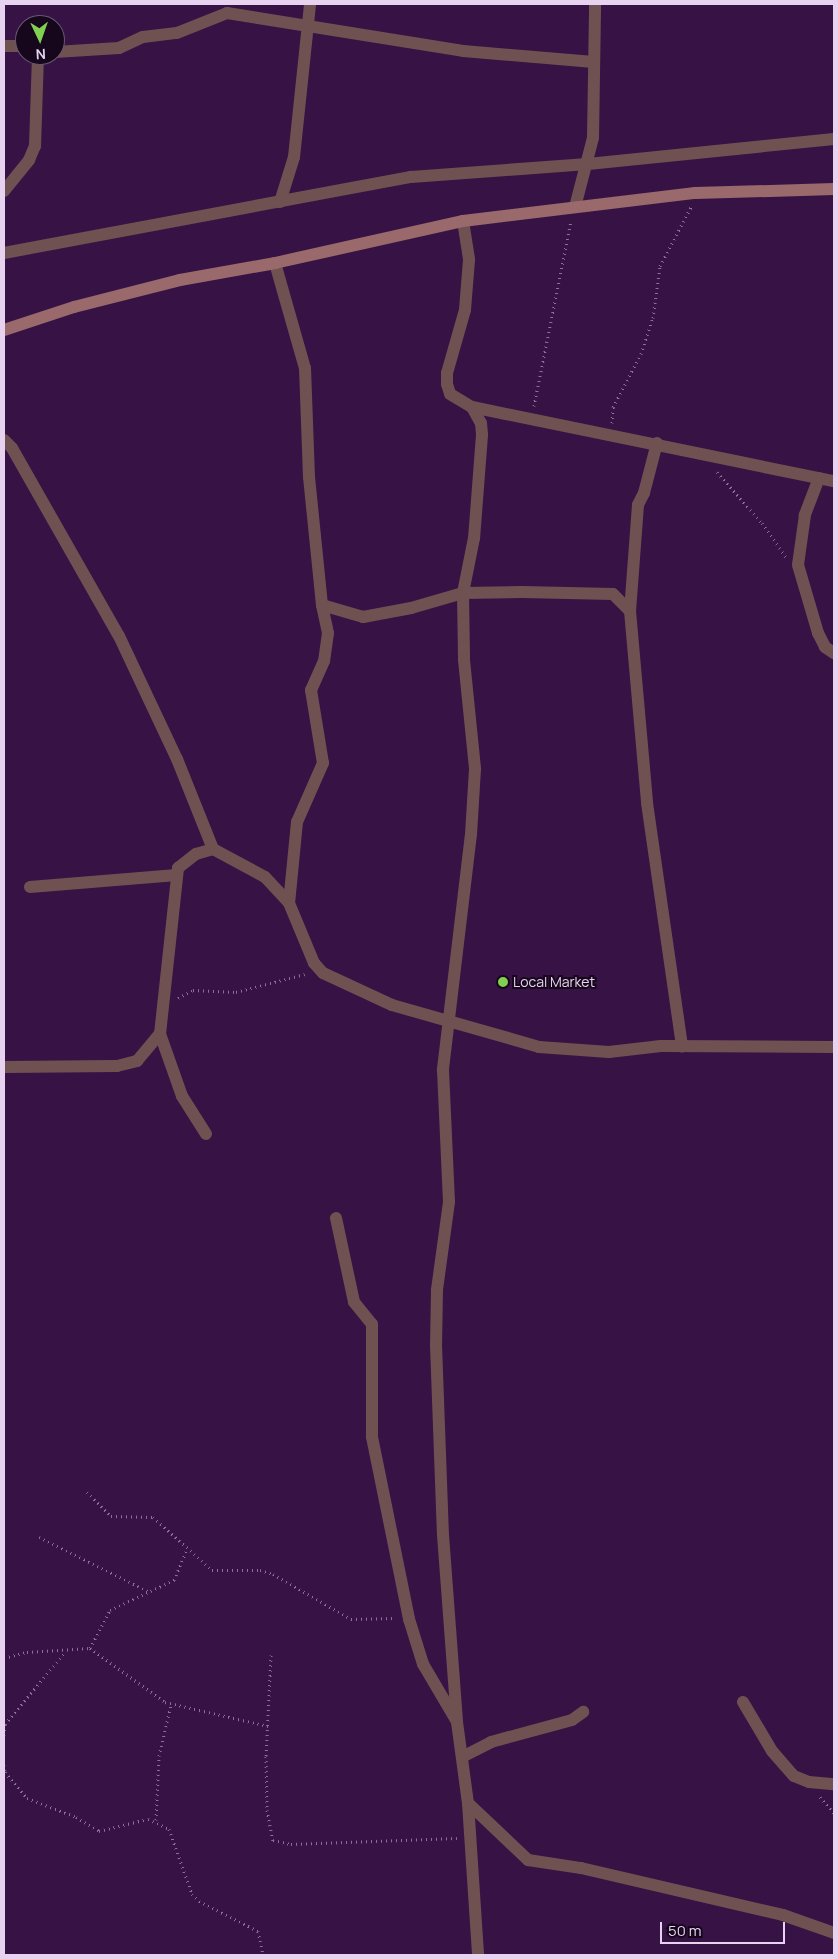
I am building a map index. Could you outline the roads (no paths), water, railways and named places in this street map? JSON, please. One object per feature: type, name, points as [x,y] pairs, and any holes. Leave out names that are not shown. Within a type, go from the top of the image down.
[{"type":"main road","points":[[4,330],[74,306],[180,280],[275,263],[463,221],[699,194],[834,189]]},
{"type":"street","points":[[280,202],[294,158],[310,4]]},
{"type":"street","points":[[575,207],[588,164],[594,131],[595,4]]},
{"type":"street","points":[[65,51],[120,48],[143,38],[177,34],[227,13],[309,28],[463,51],[594,62]]},
{"type":"street","points":[[4,191],[29,160],[35,146],[38,65]]},
{"type":"street","points":[[4,253],[412,177],[588,164],[834,139]]},
{"type":"street","points":[[463,221],[469,260],[465,310],[447,373],[447,384],[450,394],[472,407],[612,436],[657,443],[834,481]]},
{"type":"street","points":[[275,263],[305,368],[309,477],[322,606],[328,633],[324,661],[312,681],[310,700],[322,764],[297,822],[289,903]]},
{"type":"street","points":[[472,407],[481,423],[482,435],[474,538],[463,593],[464,660],[475,769],[471,834],[442,1070],[449,1202],[437,1290],[436,1346],[443,1536],[457,1722],[464,1756],[468,1803],[478,1955]]},
{"type":"street","points":[[4,440],[12,448],[115,627],[177,759],[213,849],[265,877],[289,903],[307,951],[321,970],[392,1005],[539,1048],[608,1052],[682,1046],[834,1047]]},
{"type":"street","points":[[657,443],[644,493],[638,505],[630,612],[648,812],[682,1046]]},
{"type":"street","points":[[819,478],[805,515],[798,555],[802,580],[818,633],[825,646],[834,653]]},
{"type":"street","points":[[322,606],[363,617],[411,608],[463,593],[613,594],[630,612]]},
{"type":"street","points":[[206,1134],[182,1096],[160,1034],[177,875],[181,863],[196,854],[213,849]]},
{"type":"street","points":[[30,887],[177,875]]},
{"type":"street","points":[[4,1067],[117,1066],[138,1061],[160,1034]]},
{"type":"street","points":[[336,1218],[354,1302],[372,1324],[372,1437],[408,1619],[423,1664],[457,1722]]},
{"type":"street","points":[[743,1702],[772,1751],[794,1776],[809,1782],[834,1784]]},
{"type":"street","points":[[464,1756],[491,1742],[572,1720],[583,1712]]},
{"type":"street","points":[[468,1803],[528,1860],[581,1868],[783,1916],[834,1933]]},
{"type":"place","name":"Local Market","points":[[503,982]]}]
